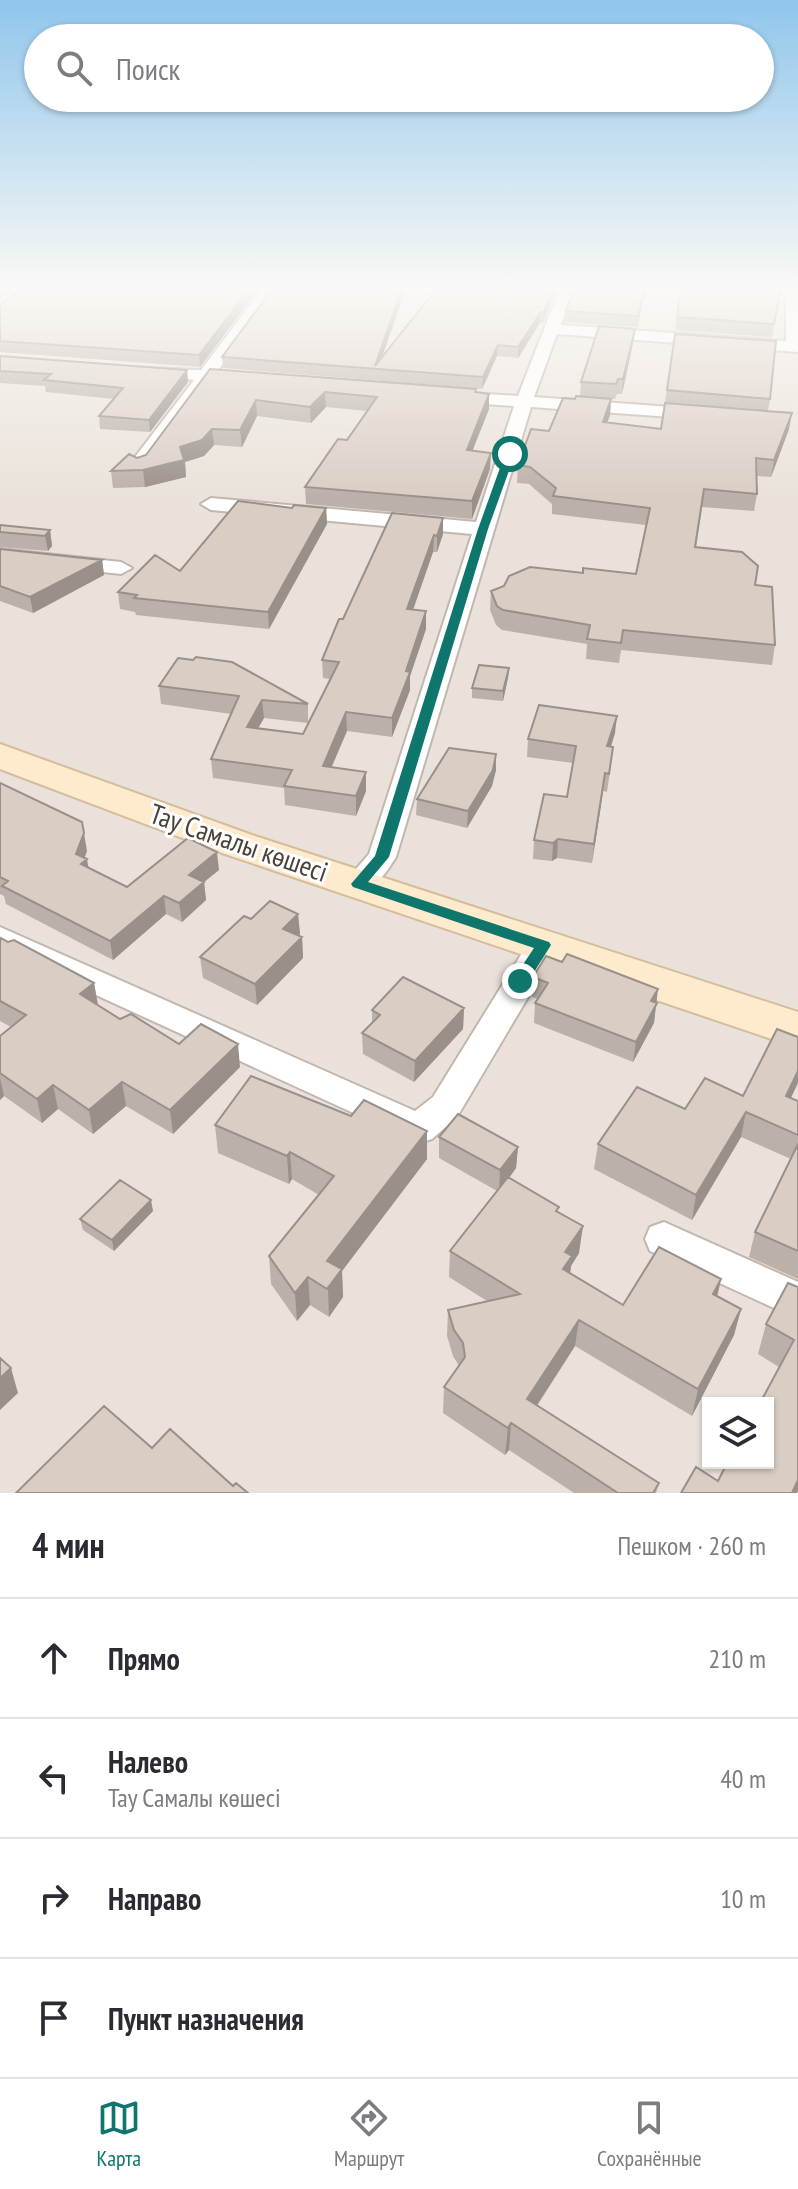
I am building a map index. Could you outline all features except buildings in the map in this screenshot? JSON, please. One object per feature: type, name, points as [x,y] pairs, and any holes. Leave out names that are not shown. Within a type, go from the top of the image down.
[{"type":"street","points":[[138,466],[217,358]]},
{"type":"street","points":[[358,884],[382,857],[483,529],[540,358]]},
{"type":"street","points":[[140,370],[254,380]]},
{"type":"street","points":[[436,395],[722,416]]},
{"type":"street","points":[[211,504],[483,529]]},
{"type":"street","points":[[0,555],[121,568]]},
{"type":"street","name":"Тау Самалы көшесі","points":[[0,756],[237,844],[798,1030]]},
{"type":"street","points":[[0,938],[419,1129],[445,1107],[543,945]]},
{"type":"street","points":[[664,1239],[798,1301]]},
{"type":"shaded area","points":[[0,358],[798,358],[798,1493],[0,1493]]},
{"type":"route","points":[[510,454],[483,529],[382,857],[358,884],[543,945],[520,981]]}]
